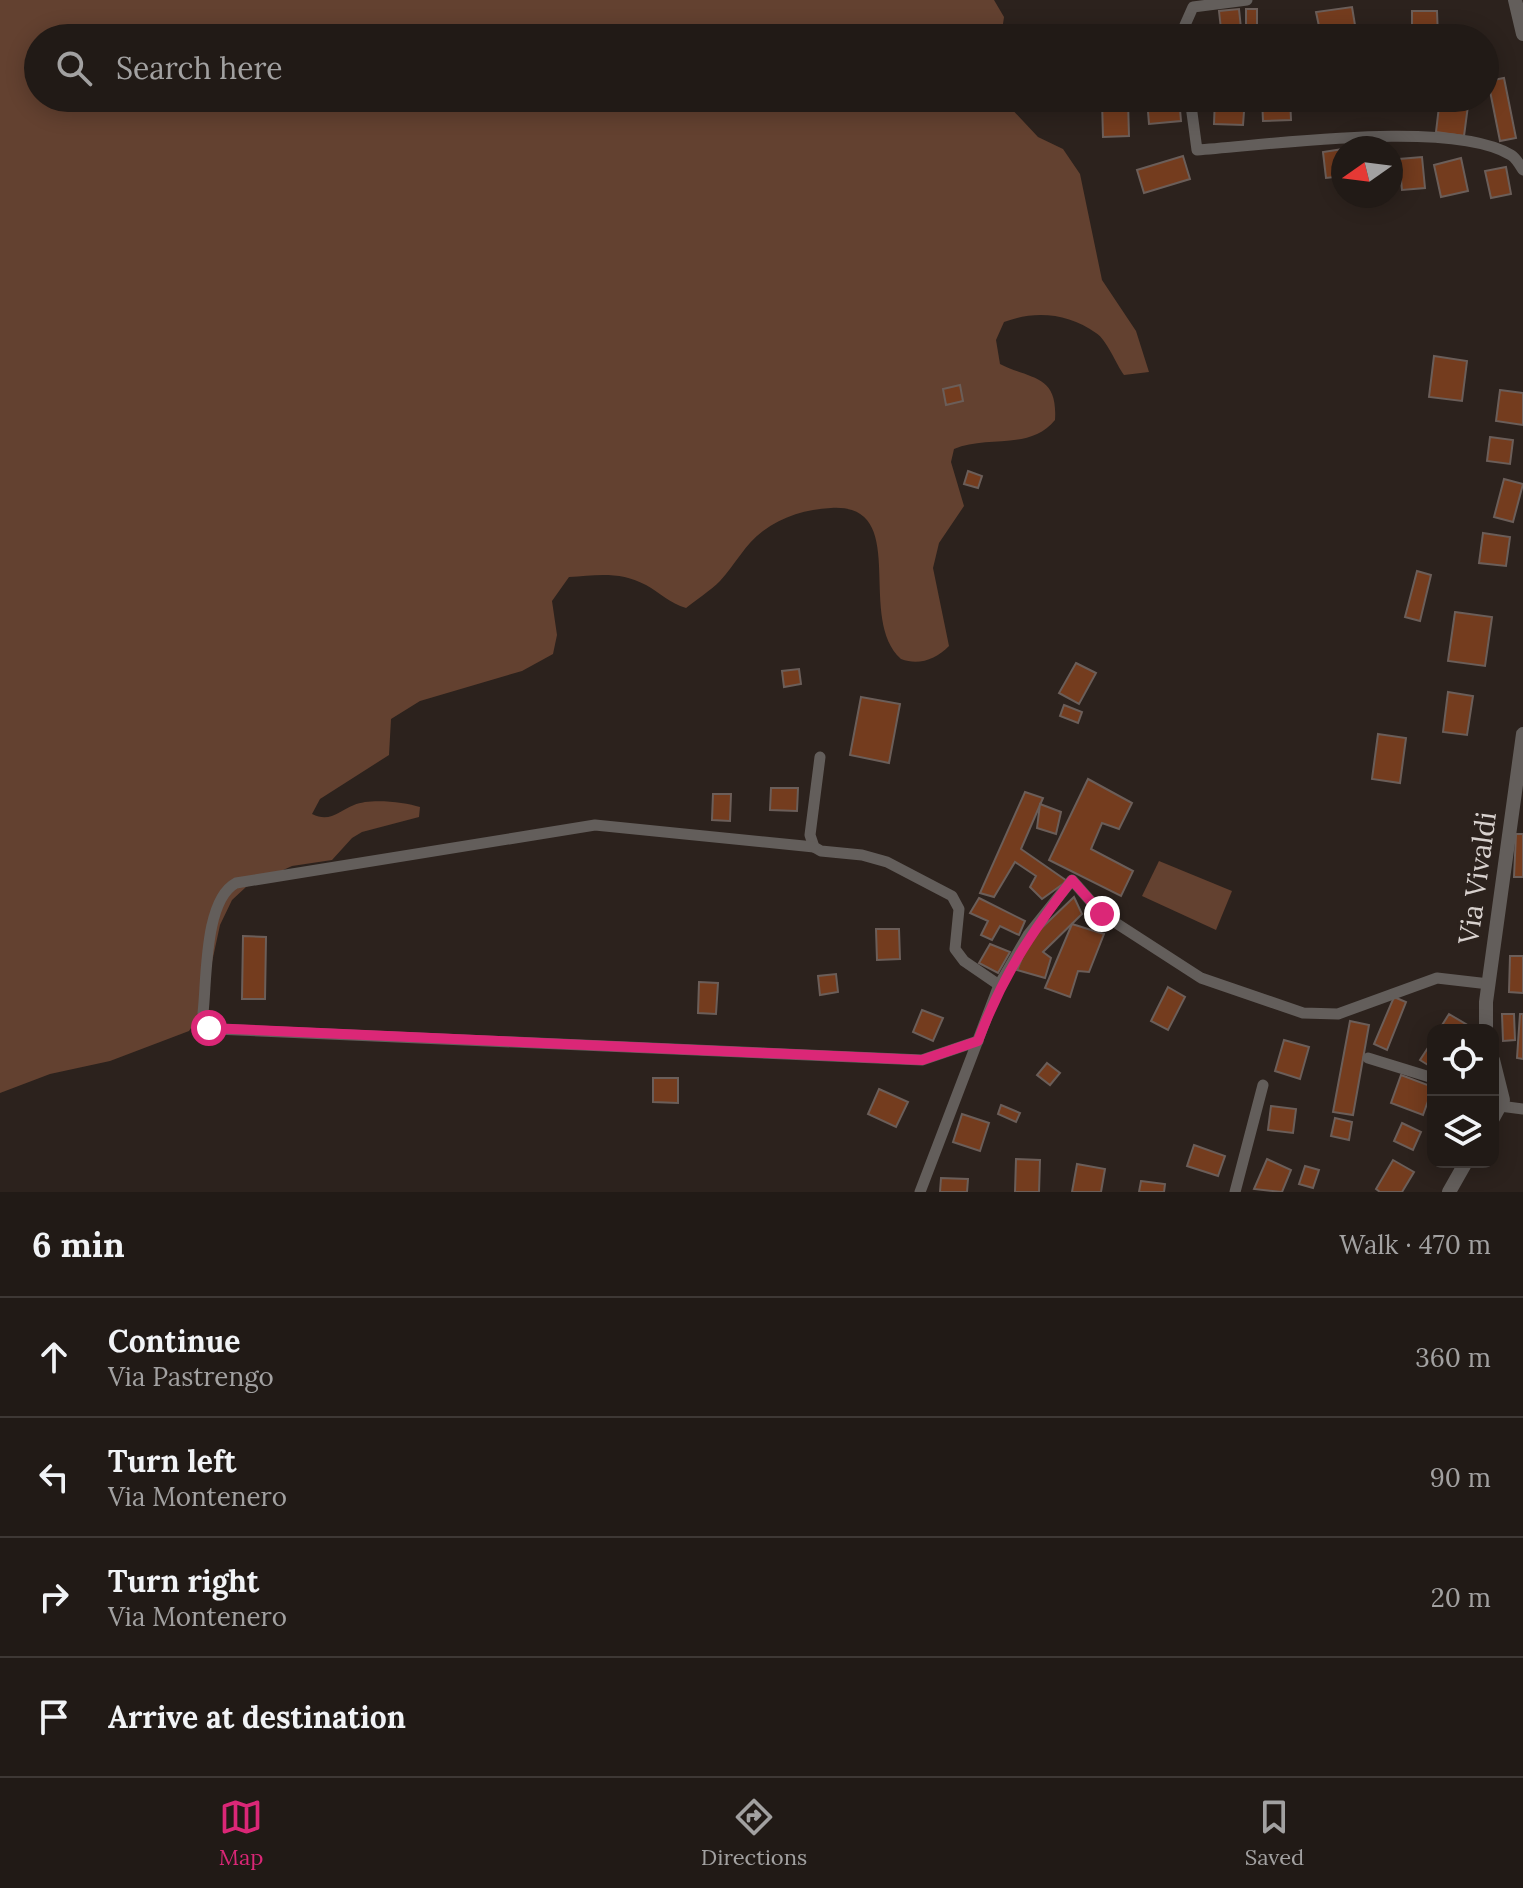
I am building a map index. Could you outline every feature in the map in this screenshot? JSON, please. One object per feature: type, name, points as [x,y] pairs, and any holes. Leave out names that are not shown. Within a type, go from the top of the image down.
[{"type":"street","points":[[1185,24],[1193,7],[1247,0]]},
{"type":"street","points":[[1515,0],[1523,34]]},
{"type":"street","points":[[1192,112],[1197,150],[1405,135],[1473,143],[1513,156],[1523,170]]},
{"type":"street","name":"Via Vivaldi","points":[[1486,1024],[1489,984],[1523,734]]},
{"type":"street","points":[[814,847],[810,835],[820,757]]},
{"type":"street","points":[[978,1041],[922,1060],[215,1029],[205,1024],[203,1013],[213,916],[222,893],[236,883],[595,825],[814,847],[887,862],[952,896],[958,903],[955,949],[964,961],[999,985]]},
{"type":"street","points":[[920,1192],[999,985],[1028,935],[1072,880],[1102,914],[1201,978],[1303,1013],[1338,1014],[1437,978],[1489,984]]},
{"type":"street","points":[[1368,1058],[1427,1076]]},
{"type":"street","points":[[1235,1192],[1263,1085]]},
{"type":"street","points":[[1499,1103],[1523,1108]]},
{"type":"street","points":[[1449,1192],[1462,1168]]},
{"type":"shaded area","points":[[0,0],[994,0],[1004,17],[1003,24],[24,24],[24,112],[1015,112],[1038,137],[1063,149],[1080,174],[1102,280],[1136,331],[1149,372],[1124,375],[1100,336],[1074,321],[1039,315],[1004,322],[996,340],[1000,364],[1047,386],[1055,405],[1055,420],[1033,436],[954,449],[951,462],[964,506],[939,543],[933,568],[949,646],[927,660],[914,662],[901,659],[888,640],[882,617],[877,543],[870,524],[855,511],[831,508],[813,510],[787,517],[771,526],[751,542],[720,581],[686,608],[627,578],[608,575],[569,577],[552,601],[557,635],[553,654],[522,671],[420,701],[391,719],[389,755],[320,799],[312,814],[329,817],[354,805],[378,801],[420,807],[419,817],[362,832],[352,838],[332,860],[292,866],[246,887],[232,900],[220,925],[201,1013],[189,1031],[110,1061],[50,1074],[0,1093]]},
{"type":"shaded area","points":[[1159,861],[1232,891],[1216,930],[1142,896]]},
{"type":"building","points":[[1352,7],[1355,24],[1319,24],[1316,12]]},
{"type":"building","points":[[1239,9],[1241,24],[1220,24],[1219,11]]},
{"type":"building","points":[[1246,9],[1257,9],[1257,24],[1246,24]]},
{"type":"building","points":[[1412,11],[1437,11],[1437,24],[1412,24]]},
{"type":"building","points":[[1504,78],[1516,138],[1500,141],[1494,112],[1499,112],[1499,79]]},
{"type":"building","points":[[1102,112],[1128,112],[1129,136],[1103,137]]},
{"type":"building","points":[[1148,112],[1180,112],[1181,121],[1149,124]]},
{"type":"building","points":[[1214,112],[1244,112],[1243,125],[1214,124]]},
{"type":"building","points":[[1263,112],[1291,112],[1291,120],[1263,121]]},
{"type":"building","points":[[1438,112],[1467,112],[1464,136],[1436,132]]},
{"type":"building","points":[[1331,151],[1331,177],[1326,178],[1323,152]]},
{"type":"building","points":[[1183,156],[1190,179],[1144,193],[1137,170]]},
{"type":"building","points":[[1422,157],[1425,188],[1403,190],[1403,159]]},
{"type":"building","points":[[1461,158],[1468,191],[1441,197],[1434,165]]},
{"type":"building","points":[[1506,167],[1511,194],[1491,198],[1485,171]]},
{"type":"building","points":[[1434,356],[1467,361],[1462,401],[1429,397]]},
{"type":"building","points":[[960,385],[963,401],[946,405],[943,389]]},
{"type":"building","points":[[1500,390],[1523,393],[1523,425],[1496,421]]},
{"type":"building","points":[[1490,437],[1513,440],[1510,464],[1487,461]]},
{"type":"building","points":[[968,471],[982,476],[978,488],[964,484]]},
{"type":"building","points":[[1504,479],[1523,484],[1513,522],[1494,517]]},
{"type":"building","points":[[1483,533],[1510,537],[1506,566],[1479,563]]},
{"type":"building","points":[[1417,571],[1431,575],[1420,621],[1405,617]]},
{"type":"building","points":[[1455,612],[1492,617],[1485,666],[1448,661]]},
{"type":"building","points":[[1076,663],[1096,673],[1079,704],[1059,693]]},
{"type":"building","points":[[799,669],[801,684],[784,687],[782,671]]},
{"type":"building","points":[[1448,692],[1473,696],[1467,735],[1443,732]]},
{"type":"building","points":[[861,697],[900,704],[889,763],[850,755]]},
{"type":"building","points":[[1064,705],[1082,712],[1078,723],[1060,716]]},
{"type":"building","points":[[1378,734],[1406,738],[1400,783],[1372,779]]},
{"type":"building","points":[[1088,779],[1132,803],[1119,829],[1102,823],[1091,849],[1133,871],[1121,896],[1049,860]]},
{"type":"building","points":[[771,788],[798,788],[797,811],[770,810]]},
{"type":"building","points":[[1025,792],[1043,798],[1021,849],[1067,881],[1042,899],[1030,887],[1036,876],[1015,862],[994,897],[980,893]]},
{"type":"building","points":[[713,794],[731,794],[730,821],[712,820]]},
{"type":"building","points":[[1040,804],[1061,812],[1056,834],[1037,828]]},
{"type":"building","points":[[1516,834],[1523,834],[1523,877],[1514,877]]},
{"type":"building","points":[[1074,897],[1082,914],[1043,952],[1051,958],[1045,978],[1017,970],[1030,939]]},
{"type":"building","points":[[979,898],[1025,921],[1019,935],[1000,926],[992,940],[981,935],[988,921],[970,913]]},
{"type":"building","points":[[1072,924],[1104,934],[1089,972],[1078,971],[1070,997],[1045,988]]},
{"type":"building","points":[[876,929],[899,929],[900,959],[877,960]]},
{"type":"building","points":[[243,936],[266,937],[265,999],[242,999]]},
{"type":"building","points":[[990,944],[1010,952],[998,973],[979,963]]},
{"type":"building","points":[[1510,956],[1523,956],[1523,993],[1509,992]]},
{"type":"building","points":[[836,974],[838,992],[820,995],[818,976]]},
{"type":"building","points":[[699,982],[718,983],[716,1014],[698,1013]]},
{"type":"building","points":[[1168,987],[1185,997],[1168,1030],[1151,1021]]},
{"type":"building","points":[[1394,997],[1406,1002],[1387,1050],[1374,1044]]},
{"type":"building","points":[[922,1010],[943,1018],[933,1041],[913,1032]]},
{"type":"building","points":[[1449,1014],[1466,1024],[1443,1024]]},
{"type":"building","points":[[1502,1014],[1514,1014],[1515,1040],[1503,1041]]},
{"type":"building","points":[[1520,1014],[1523,1014],[1523,1059],[1517,1058]]},
{"type":"building","points":[[1350,1021],[1369,1025],[1353,1115],[1333,1112]]},
{"type":"building","points":[[1284,1040],[1309,1047],[1300,1079],[1275,1071]]},
{"type":"building","points":[[1427,1049],[1427,1064],[1420,1060]]},
{"type":"building","points":[[1047,1063],[1060,1073],[1050,1085],[1037,1075]]},
{"type":"building","points":[[1401,1075],[1427,1085],[1427,1104],[1423,1115],[1391,1103]]},
{"type":"building","points":[[653,1078],[678,1078],[678,1103],[653,1102]]},
{"type":"building","points":[[879,1089],[908,1102],[896,1127],[868,1114]]},
{"type":"building","points":[[1001,1105],[1020,1113],[1016,1122],[998,1114]]},
{"type":"building","points":[[1271,1106],[1296,1109],[1293,1133],[1268,1130]]},
{"type":"building","points":[[962,1114],[989,1123],[980,1151],[953,1142]]},
{"type":"building","points":[[1335,1118],[1352,1122],[1349,1140],[1331,1136]]},
{"type":"building","points":[[1402,1123],[1421,1132],[1413,1150],[1394,1141]]},
{"type":"building","points":[[1194,1145],[1225,1156],[1218,1176],[1187,1166]]},
{"type":"building","points":[[1016,1159],[1040,1160],[1039,1192],[1015,1192]]},
{"type":"building","points":[[1267,1159],[1291,1170],[1282,1192],[1254,1189]]},
{"type":"building","points":[[1393,1160],[1414,1172],[1402,1192],[1380,1192],[1376,1189]]},
{"type":"building","points":[[1077,1164],[1105,1169],[1101,1192],[1072,1192]]},
{"type":"building","points":[[1305,1166],[1319,1170],[1313,1188],[1299,1184]]},
{"type":"building","points":[[941,1178],[968,1179],[967,1192],[940,1192]]},
{"type":"building","points":[[1141,1181],[1165,1184],[1164,1192],[1139,1192]]},
{"type":"route","points":[[209,1028],[922,1060],[978,1041],[999,985],[1028,935],[1072,880],[1102,914]]}]
